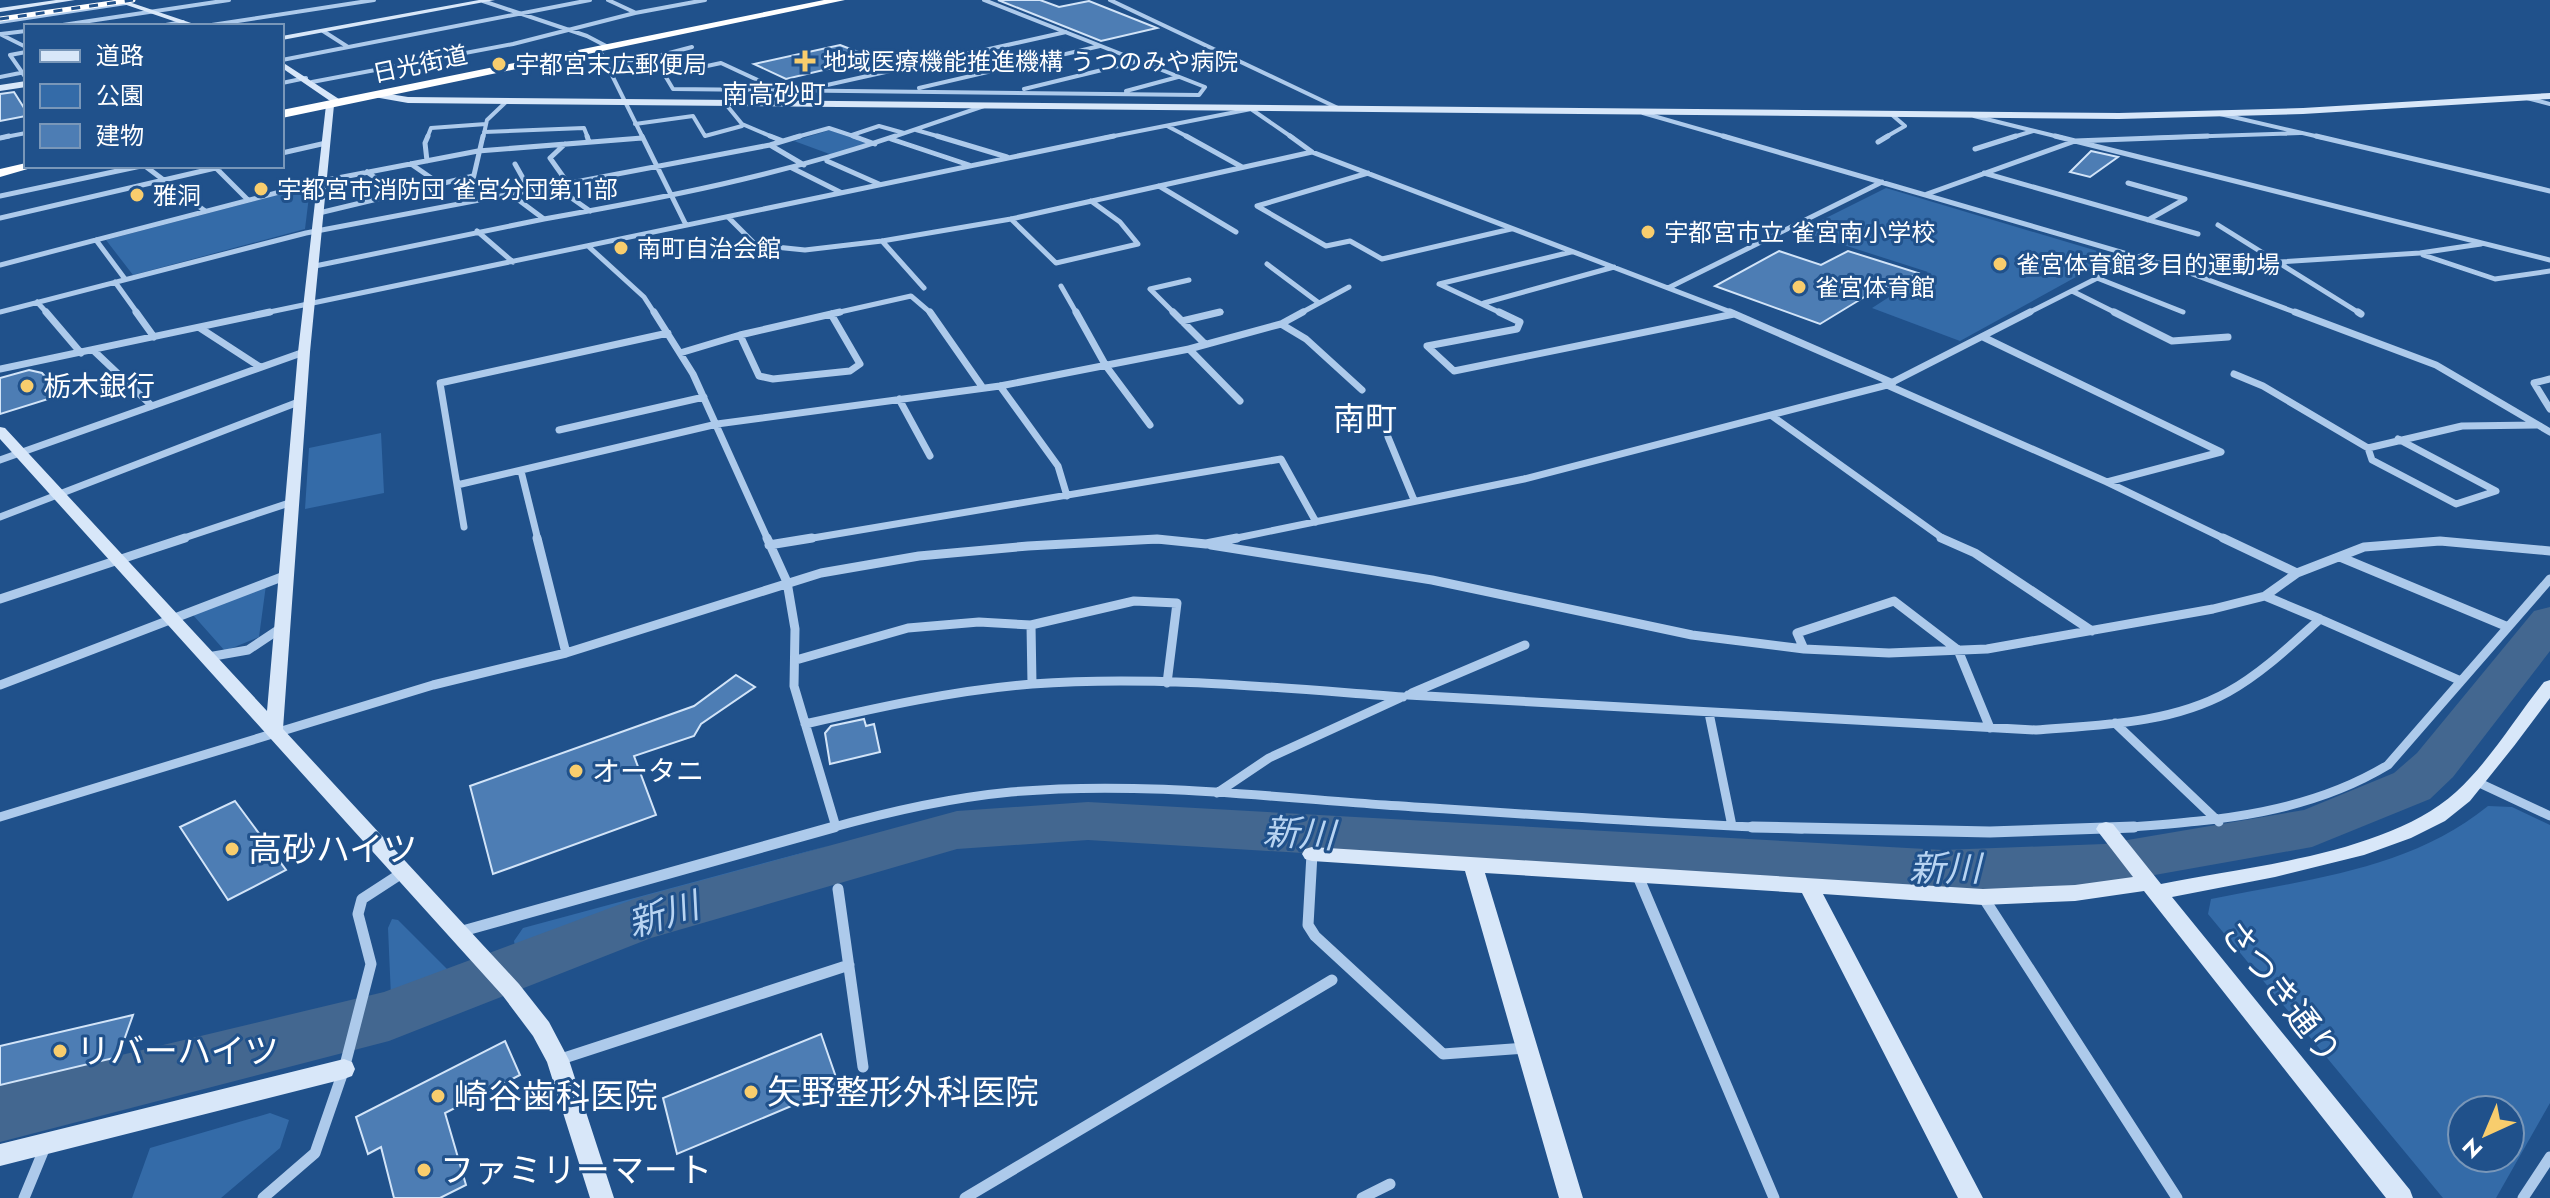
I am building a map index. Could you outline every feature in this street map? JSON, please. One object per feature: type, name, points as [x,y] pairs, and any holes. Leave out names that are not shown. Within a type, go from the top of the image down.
[{"type":"highway","name":"日光街道","points":[[284,114],[840,0]]},
{"type":"highway","points":[[0,173],[24,168]]},
{"type":"street","points":[[0,10],[71,0]]},
{"type":"street","points":[[116,0],[190,24]]},
{"type":"street","points":[[70,24],[229,0]]},
{"type":"street","points":[[218,24],[374,0]]},
{"type":"street","points":[[284,62],[590,0]]},
{"type":"street","points":[[608,0],[635,13]]},
{"type":"street","points":[[284,83],[513,44],[635,13],[705,0]]},
{"type":"street","points":[[658,102],[673,89],[1199,95],[1205,87],[984,0]]},
{"type":"street","points":[[1110,0],[1340,109]]},
{"type":"street","points":[[284,38],[487,1],[569,30],[603,48],[605,64],[686,225]]},
{"type":"street","points":[[0,22],[126,3]]},
{"type":"street","points":[[172,24],[183,22]]},
{"type":"street","points":[[24,31],[0,34],[24,49]]},
{"type":"street","points":[[323,31],[348,47]]},
{"type":"street","points":[[801,90],[1066,32]]},
{"type":"street","points":[[903,91],[1101,46]]},
{"type":"street","points":[[605,64],[654,57],[692,47]]},
{"type":"street","points":[[24,51],[10,55],[24,76]]},
{"type":"street","points":[[654,57],[673,89]]},
{"type":"street","points":[[1011,93],[1139,61]]},
{"type":"street","points":[[274,731],[304,352],[326,143],[334,104],[309,80],[284,63]]},
{"type":"street","points":[[665,75],[721,63],[780,90]]},
{"type":"street","points":[[0,77],[24,77]]},
{"type":"street","points":[[0,88],[24,77]]},
{"type":"street","points":[[1116,93],[1179,77]]},
{"type":"street","points":[[377,95],[408,100],[1974,115],[2219,114],[2550,96]]},
{"type":"street","points":[[2526,98],[2550,104]]},
{"type":"street","points":[[468,201],[486,124],[507,101]]},
{"type":"street","points":[[724,102],[733,120],[742,126],[783,141]]},
{"type":"street","points":[[315,266],[410,249],[477,231],[672,196],[804,166],[986,105]]},
{"type":"street","points":[[0,369],[1008,157],[1251,109],[1312,152],[1735,314],[2107,482],[2297,573]]},
{"type":"street","points":[[1639,111],[2179,269],[2436,365],[2550,432]]},
{"type":"street","points":[[1878,142],[1905,126],[1891,114]]},
{"type":"street","points":[[2219,114],[2550,191]]},
{"type":"street","points":[[1974,115],[2550,260]]},
{"type":"street","points":[[635,124],[693,116],[705,136],[742,126]]},
{"type":"street","points":[[427,161],[425,143],[431,128],[486,124]]},
{"type":"street","points":[[851,135],[879,126],[905,133]]},
{"type":"street","points":[[1168,127],[1242,167]]},
{"type":"street","points":[[484,132],[584,128],[589,142]]},
{"type":"street","points":[[0,312],[318,230],[770,145],[829,128],[875,144]]},
{"type":"street","points":[[916,130],[1008,157]]},
{"type":"street","points":[[1975,149],[2033,130]]},
{"type":"street","points":[[0,138],[24,133]]},
{"type":"street","points":[[1926,194],[2075,141],[2300,133]]},
{"type":"street","points":[[0,265],[367,172],[478,151],[642,138]]},
{"type":"street","points":[[890,138],[970,165]]},
{"type":"street","points":[[284,153],[326,143]]},
{"type":"street","points":[[565,144],[550,158],[567,182]]},
{"type":"street","points":[[770,145],[804,166]]},
{"type":"street","points":[[728,217],[756,245],[805,250],[882,241],[1011,219],[1312,152]]},
{"type":"street","points":[[826,160],[879,184]]},
{"type":"street","points":[[410,164],[440,184]]},
{"type":"street","points":[[515,164],[529,189]]},
{"type":"street","points":[[0,196],[133,168]]},
{"type":"street","points":[[146,168],[205,211]]},
{"type":"street","points":[[0,218],[216,168],[248,200]]},
{"type":"street","points":[[792,168],[840,192]]},
{"type":"street","points":[[367,172],[399,194]]},
{"type":"street","points":[[1369,173],[1257,206],[1326,246],[1350,241],[1382,259],[1513,229]]},
{"type":"street","points":[[1984,173],[2198,234]]},
{"type":"street","points":[[319,213],[473,176]]},
{"type":"street","points":[[1668,288],[1882,181]]},
{"type":"street","points":[[2128,183],[2185,199],[2148,220]]},
{"type":"street","points":[[553,185],[590,211]]},
{"type":"street","points":[[1159,186],[1236,232]]},
{"type":"street","points":[[509,193],[544,219]]},
{"type":"street","points":[[1011,219],[1056,263],[1138,244],[1120,222],[1091,201]]},
{"type":"street","points":[[2218,225],[2361,314]]},
{"type":"street","points":[[477,231],[513,262]]},
{"type":"street","points":[[96,240],[125,279]]},
{"type":"street","points":[[882,241],[924,288]]},
{"type":"street","points":[[2179,269],[2420,253],[2484,244]]},
{"type":"street","points":[[588,246],[644,297],[680,353],[717,424],[787,582],[795,629],[794,686],[836,827]]},
{"type":"street","points":[[1573,251],[1439,284],[1520,322],[1517,329],[1427,346],[1454,371],[1735,314]]},
{"type":"street","points":[[2420,253],[2495,279],[2550,271]]},
{"type":"street","points":[[1206,544],[1524,479],[1890,384],[2141,256]]},
{"type":"street","points":[[1267,264],[1319,303]]},
{"type":"street","points":[[1484,303],[1614,267]]},
{"type":"street","points":[[2097,278],[2183,312]]},
{"type":"street","points":[[1189,280],[1150,289],[1205,344]]},
{"type":"street","points":[[115,282],[154,337]]},
{"type":"street","points":[[1061,286],[1106,366],[1150,425]]},
{"type":"street","points":[[457,485],[717,424],[1000,386],[1189,349],[1281,324],[1349,287]]},
{"type":"street","points":[[2072,291],[2172,341],[2228,337]]},
{"type":"street","points":[[680,353],[740,335],[911,296],[933,315],[983,388]]},
{"type":"street","points":[[37,302],[81,353]]},
{"type":"street","points":[[1182,321],[1221,312]]},
{"type":"street","points":[[740,335],[759,376],[773,379],[850,371],[860,364],[831,314]]},
{"type":"street","points":[[1281,324],[1306,339],[1362,390]]},
{"type":"street","points":[[200,328],[260,367]]},
{"type":"street","points":[[464,527],[440,383],[668,333]]},
{"type":"street","points":[[1983,337],[2221,452],[2107,482]]},
{"type":"street","points":[[1189,349],[1240,401]]},
{"type":"street","points":[[93,350],[152,406]]},
{"type":"street","points":[[0,460],[304,352]]},
{"type":"street","points":[[2234,374],[2263,386],[2368,448],[2372,460],[2456,504],[2496,491],[2398,439]]},
{"type":"street","points":[[2550,379],[2534,383],[2550,409]]},
{"type":"street","points":[[1000,386],[1058,466],[1067,496]]},
{"type":"street","points":[[559,430],[704,397]]},
{"type":"street","points":[[899,399],[930,456]]},
{"type":"street","points":[[0,517],[301,401]]},
{"type":"street","points":[[1772,416],[1941,538],[1975,553],[2092,632]]},
{"type":"street","points":[[2368,448],[2462,426],[2538,425]]},
{"type":"street","points":[[0,431],[511,990],[541,1029],[558,1060],[602,1198]]},
{"type":"street","points":[[1388,437],[1414,500]]},
{"type":"street","points":[[769,545],[1281,459],[1316,522]]},
{"type":"street","points":[[521,471],[566,653]]},
{"type":"street","points":[[0,599],[292,502]]},
{"type":"street","points":[[0,817],[274,731],[433,685],[566,653],[787,582],[821,573],[950,553],[1157,539],[1206,544],[1432,580],[1692,635],[1804,649],[1889,653],[1987,649],[2092,632],[2265,596],[2297,573],[2364,547],[2440,541],[2550,551]]},
{"type":"street","points":[[2340,557],[2508,627]]},
{"type":"street","points":[[0,685],[287,575]]},
{"type":"street","points":[[459,933],[523,911],[836,827],[933,803],[1009,792],[1216,793],[1732,826],[1969,833],[2219,822],[2324,798],[2371,777],[2388,765],[2550,579]]},
{"type":"street","points":[[2265,596],[2461,681]]},
{"type":"street","points":[[796,660],[908,628],[979,622],[1031,625],[1134,601],[1177,603],[1167,683]]},
{"type":"street","points":[[1804,649],[1797,633],[1894,601],[1958,650],[1990,728]]},
{"type":"street","points":[[805,724],[930,696],[1032,684],[1167,683],[2036,730],[2115,723],[2171,712],[2226,693],[2262,670],[2320,619]]},
{"type":"street","points":[[1031,625],[1032,684]]},
{"type":"street","points":[[207,657],[238,656],[259,647],[283,627]]},
{"type":"street","points":[[1216,793],[1269,758],[1525,645]]},
{"type":"street","points":[[1527,1048],[1443,1054],[1315,936],[1308,925],[1312,854],[1983,897],[2075,893],[2317,859],[2386,841],[2420,827],[2451,807],[2475,781],[2550,686]]},
{"type":"street","points":[[1709,713],[1732,826]]},
{"type":"street","points":[[2115,723],[2219,822]]},
{"type":"street","points":[[2475,781],[2550,816]]},
{"type":"street","name":"さつき通り","points":[[2106,829],[2401,1198]]},
{"type":"street","points":[[1473,866],[1571,1198]]},
{"type":"street","points":[[263,1198],[315,1153],[344,1069],[371,964],[358,914],[362,899],[402,873]]},
{"type":"street","points":[[1637,874],[1774,1198]]},
{"type":"street","points":[[1808,885],[1971,1198]]},
{"type":"street","points":[[838,889],[863,1067]]},
{"type":"street","points":[[1983,897],[2177,1198]]},
{"type":"street","points":[[558,1060],[849,965]]},
{"type":"street","points":[[965,1198],[1332,980]]},
{"type":"street","points":[[0,1155],[344,1069]]},
{"type":"street","points":[[24,1198],[46,1143]]},
{"type":"street","points":[[2523,1198],[2550,1157]]},
{"type":"street","points":[[1362,1198],[1390,1184]]},
{"type":"green space","points":[[830,130],[869,144],[835,156],[794,141]]},
{"type":"green space","points":[[310,188],[305,229],[133,275],[106,240]]},
{"type":"green space","name":"雀宮体育館多目的運動場","points":[[1886,188],[2114,256],[1960,341],[1872,308],[1928,272],[1800,231]]},
{"type":"green space","points":[[381,433],[384,493],[305,509],[309,448]]},
{"type":"green space","points":[[266,585],[259,637],[225,651],[193,615]]},
{"type":"green space","points":[[2488,806],[2512,807],[2550,825],[2550,1103],[2526,1145],[2526,1094],[2446,1094],[2446,1174],[2510,1174],[2496,1198],[2443,1198],[2208,914],[2211,899],[2356,869],[2425,845]]},
{"type":"green space","points":[[831,845],[665,893],[515,946],[514,941],[523,928]]},
{"type":"green space","points":[[392,919],[398,920],[452,974],[391,997],[388,928]]},
{"type":"green space","points":[[270,1113],[289,1120],[280,1148],[221,1198],[132,1198],[150,1148]]},
{"type":"building","points":[[998,0],[1040,0],[1059,7],[1089,1],[1157,28],[1101,41]]},
{"type":"building","points":[[840,45],[874,58],[786,79],[754,64]]},
{"type":"building","points":[[14,92],[24,108],[24,116],[0,121],[0,94]]},
{"type":"building","points":[[2091,151],[2118,157],[2090,177],[2070,172]]},
{"type":"building","name":"雀宮体育館","points":[[1779,251],[1821,265],[1848,251],[1918,273],[1893,288],[1884,285],[1820,324],[1715,286]]},
{"type":"building","name":"栃木銀行","points":[[29,370],[42,373],[61,395],[0,414],[0,378]]},
{"type":"building","name":"オータニ","points":[[736,675],[755,687],[701,724],[694,736],[634,756],[656,815],[493,874],[470,786],[694,706]]},
{"type":"building","points":[[864,719],[866,726],[874,724],[880,752],[830,764],[825,733],[831,726]]},
{"type":"building","name":"高砂ハイツ","points":[[235,801],[286,870],[228,900],[180,827]]},
{"type":"building","name":"リバーハイツ","points":[[133,1015],[118,1057],[0,1085],[0,1046]]},
{"type":"building","name":"矢野整形外科医院","points":[[821,1034],[839,1086],[677,1154],[663,1098]]},
{"type":"building","points":[[505,1041],[520,1075],[445,1113],[466,1185],[440,1198],[394,1198],[381,1147],[368,1154],[356,1117]]},
{"type":"waterway","name":"新川","points":[[0,1113],[389,1016],[637,920],[957,830],[1088,821],[1943,871],[2104,864],[2312,828],[2412,786],[2435,765],[2550,621]]},
{"type":"railway","points":[[0,19],[133,0]]},
{"type":"place","name":"地域医療機能推進機構 うつのみや病院","points":[[805,61]]},
{"type":"place","name":"宇都宮末広郵便局","points":[[499,64]]},
{"type":"place","name":"宇都宮市消防団 雀宮分団第11部","points":[[261,189]]},
{"type":"place","name":"雅洞","points":[[137,195]]},
{"type":"place","name":"宇都宮市立 雀宮南小学校","points":[[1648,232]]},
{"type":"place","name":"南町自治会館","points":[[621,248]]},
{"type":"place","name":"雀宮体育館多目的運動場","points":[[2000,264]]},
{"type":"place","name":"雀宮体育館","points":[[1799,287]]},
{"type":"place","name":"栃木銀行","points":[[27,386]]},
{"type":"place","name":"オータニ","points":[[576,771]]},
{"type":"place","name":"高砂ハイツ","points":[[232,849]]},
{"type":"place","name":"リバーハイツ","points":[[60,1051]]},
{"type":"place","name":"矢野整形外科医院","points":[[751,1092]]},
{"type":"place","name":"崎谷歯科医院","points":[[438,1096]]},
{"type":"place","name":"ファミリーマート","points":[[424,1170]]},
{"type":"district","name":"南高砂町","points":[[774,94]]},
{"type":"district","name":"南町","points":[[1365,419]]}]
